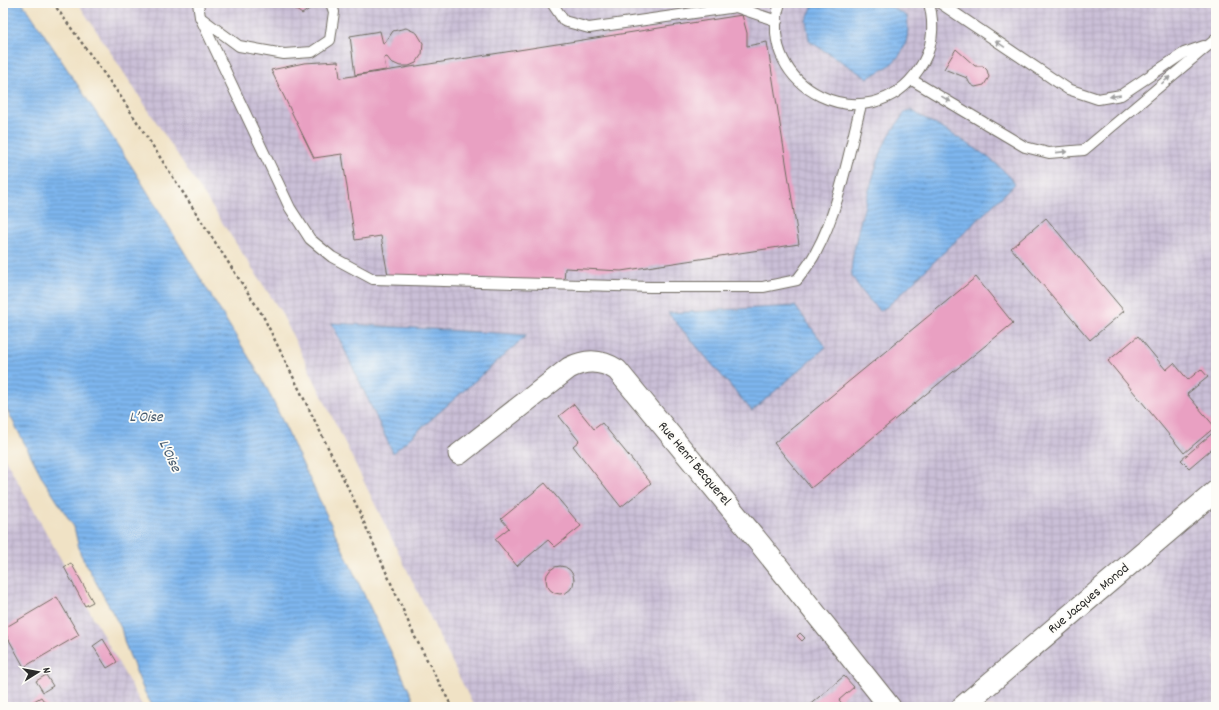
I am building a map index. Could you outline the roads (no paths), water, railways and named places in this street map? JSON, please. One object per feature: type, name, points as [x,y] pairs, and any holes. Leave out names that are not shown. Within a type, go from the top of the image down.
[{"type":"street","name":"Rue Henri Becquerel","points":[[459,454],[576,364],[590,361],[611,366],[617,370],[756,539],[890,707]]},
{"type":"street","name":"Rue Jacques Monod","points":[[962,707],[1216,491]]},
{"type":"lane","points":[[198,3],[200,17],[290,208],[310,239],[332,257],[373,279],[650,287],[763,287],[797,280],[816,252],[827,227],[839,192],[861,105]]},
{"type":"lane","points":[[200,17],[239,46],[284,54],[312,52],[330,40],[334,12],[331,3]]},
{"type":"lane","points":[[552,3],[564,21],[589,28],[736,7],[777,21]]},
{"type":"lane","points":[[780,3],[776,15],[777,40],[784,62],[798,81],[817,95],[838,104],[861,105],[880,101],[898,92],[912,80],[925,60],[932,38],[932,15],[928,3]]},
{"type":"lane","points":[[940,3],[1068,89],[1098,99],[1121,95],[1184,53],[1213,42]]},
{"type":"lane","points":[[912,80],[1025,147],[1049,153],[1084,150],[1213,42]]},
{"type":"water","name":"L’Oise","points":[[3,3],[22,3],[28,10],[134,170],[264,382],[417,707],[153,707],[144,691],[125,644],[121,628],[80,553],[74,527],[43,479],[3,402]]},
{"type":"water","points":[[814,3],[885,3],[907,16],[907,38],[900,55],[886,68],[867,78],[809,41],[806,20]]},
{"type":"water","points":[[911,110],[982,153],[1006,173],[1015,184],[888,306],[880,311],[864,294],[852,275],[854,252],[857,234],[868,193],[884,145],[906,111]]},
{"type":"water","points":[[795,306],[826,347],[752,411],[668,313]]},
{"type":"water","points":[[332,323],[527,335],[393,453]]},
{"type":"water label","name":"L'Oise","points":[[169,456]]}]
